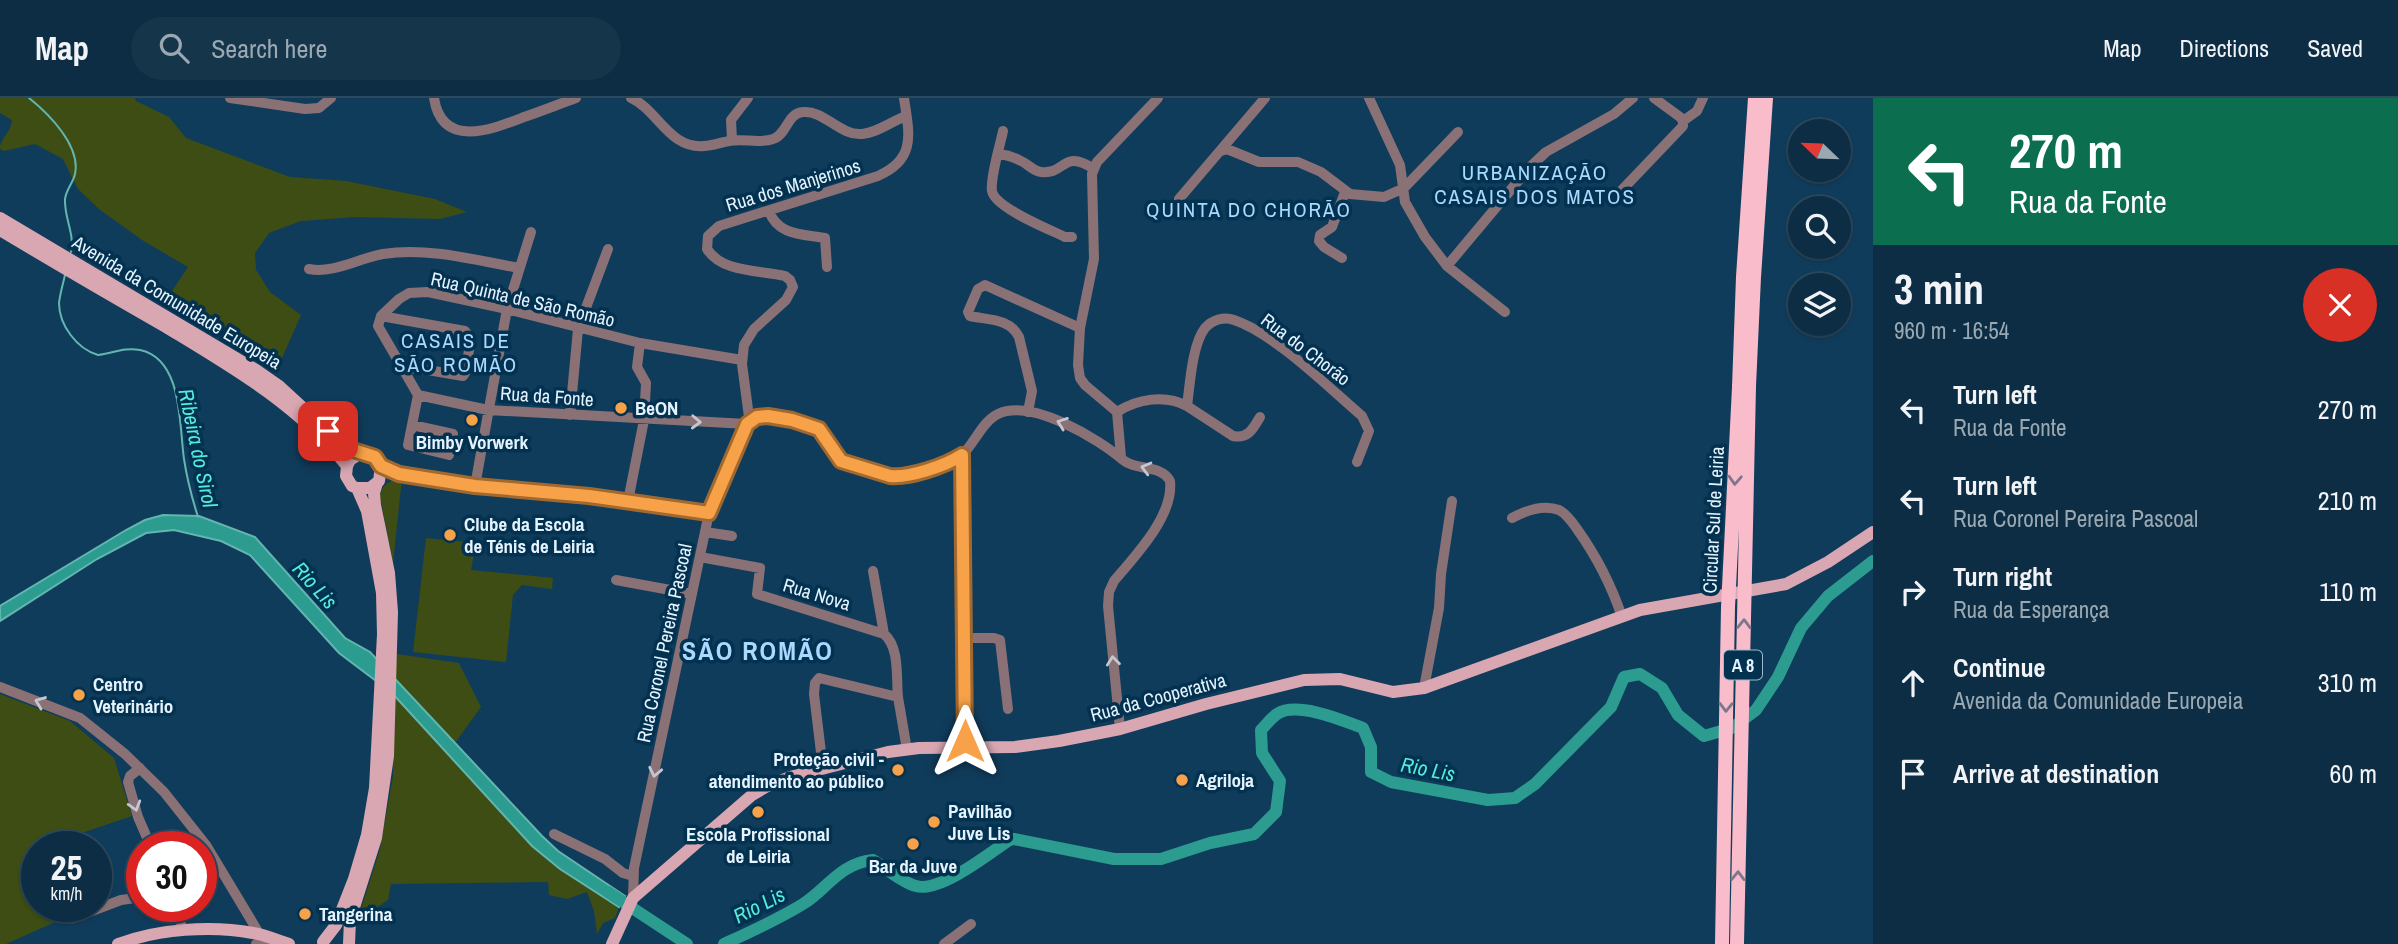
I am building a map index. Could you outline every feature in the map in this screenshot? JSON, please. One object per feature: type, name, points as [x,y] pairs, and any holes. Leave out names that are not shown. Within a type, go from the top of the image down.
[{"type":"highway","name":"Circular Sul de Leiria","points":[[1737,944],[1746,227],[1755,98]]},
{"type":"highway","name":"Circular Sul de Leiria","points":[[1722,944],[1728,607],[1766,98]]},
{"type":"main road","name":"Avenida da Comunidade Europeia","points":[[0,218],[54,256],[256,370],[286,392],[340,442],[359,454],[375,457],[379,476],[374,493],[375,505],[391,591],[384,719],[375,788],[361,859],[342,913],[331,934],[321,943]]},
{"type":"main road","name":"Avenida da Comunidade Europeia","points":[[0,230],[54,256]]},
{"type":"main road","name":"Avenida da Comunidade Europeia","points":[[105,286],[267,390],[318,434],[346,466],[346,477],[357,488],[367,511],[379,574],[386,657]]},
{"type":"main road","points":[[346,466],[359,454]]},
{"type":"main road","points":[[357,488],[370,488],[379,476]]},
{"type":"main road","name":"Rua da Cooperativa","points":[[633,898],[763,788],[790,777],[887,752],[1014,747],[1059,741],[1120,729],[1304,680],[1340,679],[1393,692],[1424,688],[1660,605],[1786,584],[1828,562],[1873,532]]},
{"type":"main road","name":"Avenida da Comunidade Europeia","points":[[349,944],[350,920],[370,862],[381,815],[388,755],[384,719]]},
{"type":"main road","points":[[612,944],[633,898]]},
{"type":"main road","points":[[118,944],[154,933],[214,930],[289,944]]},
{"type":"main road","points":[[321,943],[338,944]]},
{"type":"street","points":[[230,98],[305,109],[319,108],[331,98]]},
{"type":"street","points":[[433,98],[436,110],[445,121],[461,131],[480,132],[576,98]]},
{"type":"street","points":[[631,98],[649,102],[666,131],[688,144],[704,146],[732,140],[772,139],[779,135],[792,116],[800,111],[813,113],[855,134],[868,133],[906,116]]},
{"type":"street","points":[[732,140],[733,114],[748,98]]},
{"type":"street","name":"Rua dos Manjerinos","points":[[742,360],[744,345],[750,334],[790,295],[793,287],[785,276],[730,266],[720,261],[709,253],[707,241],[710,232],[719,226],[890,171],[900,163],[906,151],[908,138],[904,98]]},
{"type":"street","points":[[1121,457],[1117,411],[1088,388],[1080,378],[1077,365],[1080,328],[1095,254],[1092,195],[1094,169],[1097,162],[1158,98]]},
{"type":"street","points":[[1185,207],[1179,199],[1265,98]]},
{"type":"street","points":[[1369,98],[1400,165],[1405,202],[1412,216],[1447,266],[1505,312]]},
{"type":"street","points":[[1447,266],[1529,167],[1546,152],[1614,114],[1633,98]]},
{"type":"street","points":[[1654,98],[1683,121]]},
{"type":"street","points":[[1620,192],[1682,129],[1683,121],[1697,111],[1703,98]]},
{"type":"street","points":[[1003,131],[992,186],[993,194],[998,201],[1065,237],[1072,237]]},
{"type":"street","points":[[1221,151],[1227,149],[1259,162],[1288,160],[1301,163],[1321,172],[1345,192],[1384,197],[1404,188],[1458,132]]},
{"type":"street","points":[[999,154],[1020,160],[1042,172],[1055,170],[1073,160],[1094,169]]},
{"type":"street","points":[[1342,258],[1319,241],[1320,236],[1332,227],[1345,192]]},
{"type":"street","points":[[769,211],[774,222],[788,231],[825,238],[827,267]]},
{"type":"street","points":[[475,486],[507,309],[531,232]]},
{"type":"street","points":[[570,415],[578,329],[608,249]]},
{"type":"street","points":[[309,269],[321,271],[383,254],[419,252],[452,255],[519,268]]},
{"type":"street","points":[[1028,412],[1032,391],[1019,337],[1016,330],[1007,323],[968,314],[978,289],[983,285],[988,286],[1080,328]]},
{"type":"street","name":"Rua Quinta de São Romão","points":[[381,316],[409,293],[428,292],[640,343],[742,360]]},
{"type":"street","points":[[403,372],[416,368],[463,376],[471,339],[465,331],[381,316],[378,326],[403,372],[418,395],[412,425],[408,445],[449,456],[453,434],[412,425]]},
{"type":"street","name":"Rua do Chorão","points":[[1187,405],[1197,345],[1203,331],[1213,321],[1227,318],[1235,320],[1271,340],[1362,416],[1367,423],[1368,434],[1357,462]]},
{"type":"street","points":[[628,501],[645,420],[646,383],[638,367],[640,343]]},
{"type":"street","name":"Rua Coronel Pereira Pascoal","points":[[633,898],[634,872],[709,513],[747,424],[749,413],[742,360]]},
{"type":"street","name":"Rua da Fonte","points":[[418,395],[488,410],[645,420],[747,424],[757,417],[768,416],[811,425],[824,434],[841,461],[897,477],[951,462],[962,455],[993,417],[1005,412],[1028,412],[1073,427],[1132,464],[1165,474],[1169,478],[1169,498],[1161,517],[1114,581],[1109,593],[1120,729]]},
{"type":"street","points":[[1117,411],[1144,400],[1176,401],[1240,438],[1250,433],[1260,417]]},
{"type":"street","points":[[962,455],[965,748]]},
{"type":"street","points":[[379,476],[399,474],[475,486],[628,501],[709,513]]},
{"type":"street","points":[[1424,688],[1452,501]]},
{"type":"street","points":[[1512,518],[1524,511],[1549,508],[1568,517],[1603,567],[1622,617]]},
{"type":"street","points":[[705,532],[732,536]]},
{"type":"street","name":"Rua Nova","points":[[700,557],[760,568],[757,594],[884,634]]},
{"type":"street","points":[[873,571],[884,634],[891,640],[894,648],[898,697],[907,750]]},
{"type":"street","points":[[616,580],[692,594]]},
{"type":"street","points":[[964,638],[1000,640],[1008,709]]},
{"type":"street","points":[[823,769],[814,694],[817,679],[898,697]]},
{"type":"street","points":[[0,687],[80,718],[140,768],[206,845],[263,941]]},
{"type":"street","points":[[140,768],[133,772],[128,782],[144,831]]},
{"type":"street","points":[[554,834],[605,859],[623,873],[634,872],[656,878]]},
{"type":"street","points":[[180,922],[183,930]]},
{"type":"street","points":[[944,944],[971,924]]},
{"type":"shaded area","points":[[0,98],[135,98],[136,101],[169,117],[186,138],[290,177],[346,181],[435,199],[467,212],[440,219],[355,217],[301,221],[269,233],[255,253],[256,270],[270,292],[301,315],[278,367],[166,300],[188,267],[142,240],[99,209],[78,189],[63,159],[35,144],[4,151],[0,149],[12,120],[0,113]]},
{"type":"shaded area","points":[[402,478],[393,563],[380,496],[387,483]]},
{"type":"shaded area","name":"Rio Lis","points":[[163,515],[199,516],[255,537],[345,638],[370,652],[542,836],[558,851],[625,896],[619,907],[560,869],[532,846],[392,693],[339,653],[250,555],[221,541],[174,530],[146,533],[97,559],[0,621],[0,606],[126,530],[145,520]]},
{"type":"shaded area","points":[[426,538],[476,543],[471,570],[553,578],[552,589],[522,585],[513,595],[506,662],[413,652]]},
{"type":"shaded area","points":[[397,654],[459,663],[481,707],[455,743],[394,677]]},
{"type":"shaded area","points":[[392,693],[532,846],[560,869],[619,907],[615,918],[603,923],[597,934],[594,911],[587,892],[567,899],[549,895],[548,882],[391,884],[388,900],[373,910],[361,909],[380,849],[393,776]]},
{"type":"shaded area","points":[[0,694],[70,721],[114,758],[132,816],[88,831],[21,831],[21,922],[55,922],[6,944],[0,944]]},
{"type":"waterway","name":"Ribeira do Sirol","points":[[29,98],[62,132],[76,163],[75,174],[65,199],[72,239],[71,252]]},
{"type":"waterway","name":"Ribeira do Sirol","points":[[65,275],[59,300],[60,311],[66,328],[76,342],[98,355],[140,350],[154,356],[172,379],[185,466],[198,517]]},
{"type":"waterway","name":"Rio Lis","points":[[724,944],[794,910],[842,872],[861,862],[873,860],[905,881],[926,887],[950,878],[1014,839],[1114,859],[1161,859],[1210,843],[1254,834],[1276,812],[1280,781],[1262,753],[1261,730],[1277,714],[1286,711],[1320,713],[1363,728],[1371,747],[1371,772],[1391,782],[1488,800],[1515,798],[1535,784],[1611,707],[1624,677],[1640,674],[1662,688],[1678,715],[1704,736],[1732,728],[1756,710],[1778,677],[1801,628],[1828,596],[1873,561]]},
{"type":"waterway","name":"Rio Lis","points":[[608,892],[687,944]]},
{"type":"place","name":"BeON","points":[[621,408]]},
{"type":"place","name":"Bimby Vorwerk","points":[[472,420]]},
{"type":"place","name":"Clube da Escola de Ténis de Leiria","points":[[450,535]]},
{"type":"place","name":"Centro Veterinário","points":[[79,695]]},
{"type":"place","name":"Proteção civil - atendimento ao público","points":[[898,770]]},
{"type":"place","name":"Agriloja","points":[[1182,780]]},
{"type":"place","name":"Escola Profissional de Leiria","points":[[758,812]]},
{"type":"place","name":"Pavilhão Juve Lis","points":[[934,822]]},
{"type":"place","name":"Bar da Juve","points":[[913,844]]},
{"type":"place","name":"Tangerina","points":[[305,914]]},
{"type":"district","name":"URBANIZAÇÃO CASAIS DOS MATOS","points":[[1535,184]]},
{"type":"district","name":"QUINTA DO CHORÃO","points":[[1249,209]]},
{"type":"district","name":"CASAIS DE SÃO ROMÃO","points":[[456,352]]},
{"type":"district","name":"SÃO ROMÃO","points":[[758,650]]},
{"type":"route","points":[[328,431],[350,449],[375,457],[381,466],[399,474],[475,486],[589,496],[709,513],[747,424],[761,416],[811,425],[824,434],[841,461],[890,476],[897,477],[938,466],[962,455],[965,741]]}]
